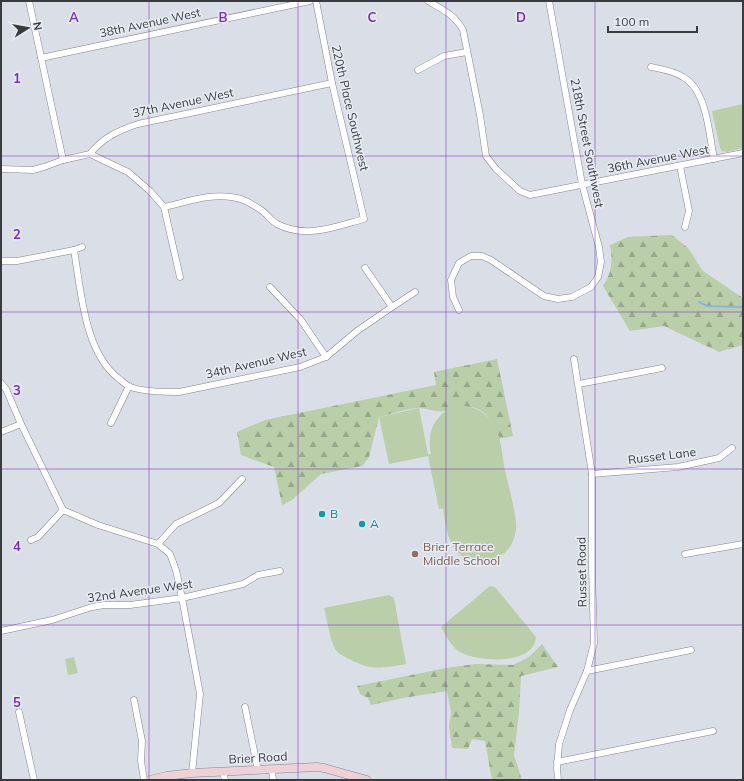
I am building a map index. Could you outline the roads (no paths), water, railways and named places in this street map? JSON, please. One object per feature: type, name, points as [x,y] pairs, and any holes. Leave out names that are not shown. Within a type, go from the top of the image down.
[{"type":"main road","name":"Brier Road","points":[[150,780],[166,776],[192,773],[224,776],[258,770],[324,768],[363,779]]},
{"type":"street","points":[[29,1],[63,160]]},
{"type":"street","name":"38th Avenue West","points":[[41,58],[310,1]]},
{"type":"street","name":"220th Place Southwest","points":[[164,207],[208,197],[224,196],[238,198],[261,210],[277,224],[296,230],[315,232],[364,219],[332,83],[316,1]]},
{"type":"street","points":[[418,70],[444,56],[467,52],[463,30],[458,21],[452,15],[428,1]]},
{"type":"street","name":"218th Street Southwest","points":[[459,310],[453,297],[451,280],[459,263],[471,256],[482,256],[491,260],[544,296],[558,299],[572,297],[591,286],[598,277],[601,262],[599,247],[582,184],[549,1]]},
{"type":"street","name":"36th Avenue West","points":[[467,52],[486,156],[496,169],[520,191],[530,195],[743,153]]},
{"type":"street","points":[[651,66],[665,69],[684,77],[696,89],[703,104],[714,159]]},
{"type":"street","name":"37th Avenue West","points":[[90,154],[97,145],[105,139],[119,131],[138,124],[332,83]]},
{"type":"street","points":[[1,169],[33,170],[63,160],[90,154],[128,172],[150,191],[164,207],[180,277]]},
{"type":"street","points":[[680,166],[689,211],[685,227]]},
{"type":"street","points":[[1,261],[17,260],[74,250],[82,247]]},
{"type":"street","points":[[74,250],[86,318],[94,345],[102,361],[115,376],[129,386],[110,423]]},
{"type":"street","points":[[365,268],[392,306]]},
{"type":"street","points":[[270,288],[301,320],[326,357]]},
{"type":"street","name":"34th Avenue West","points":[[129,386],[159,392],[179,392],[300,367],[326,357],[357,331],[392,306],[415,292]]},
{"type":"street","name":"Russet Road","points":[[558,780],[557,762],[559,744],[570,710],[587,671],[594,643],[592,474],[574,359]]},
{"type":"street","points":[[578,384],[662,368]]},
{"type":"street","points":[[1,383],[6,389],[21,424],[63,510],[98,525],[158,544],[170,554],[176,570],[200,694],[192,773]]},
{"type":"street","points":[[1,432],[21,424]]},
{"type":"street","name":"Russet Lane","points":[[592,474],[678,467],[720,458],[732,448]]},
{"type":"street","points":[[158,544],[176,524],[219,504],[242,480]]},
{"type":"street","points":[[31,540],[38,537],[63,510]]},
{"type":"street","points":[[685,554],[743,544]]},
{"type":"street","name":"32nd Avenue West","points":[[1,631],[52,620],[92,607],[104,605],[130,605],[182,598],[243,584],[258,575],[280,571]]},
{"type":"street","points":[[587,671],[691,650]]},
{"type":"street","points":[[134,700],[142,741],[141,761],[144,780]]},
{"type":"street","points":[[245,707],[258,770]]},
{"type":"street","points":[[19,712],[34,780]]},
{"type":"street","points":[[557,762],[713,731]]},
{"type":"street","points":[[272,770],[273,780]]},
{"type":"waterway","points":[[699,302],[707,306],[743,307]]},
{"type":"place","name":"B","points":[[322,514]]},
{"type":"place","name":"A","points":[[362,524]]},
{"type":"place","name":"Brier Terrace Middle School","points":[[415,554]]}]
